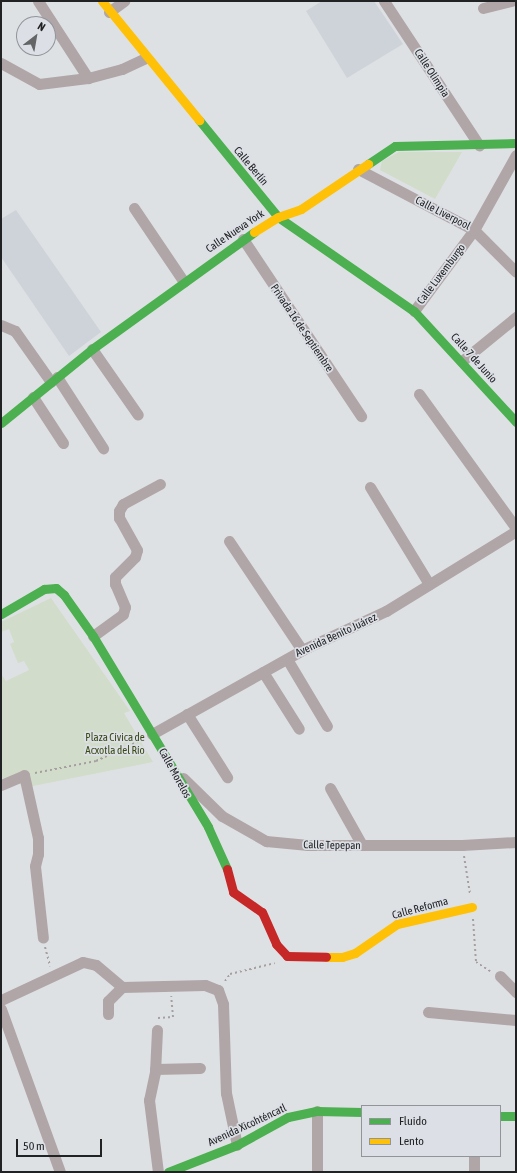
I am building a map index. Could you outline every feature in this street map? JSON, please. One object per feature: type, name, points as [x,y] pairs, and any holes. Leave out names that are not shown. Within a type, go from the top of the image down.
[{"type":"street","points":[[38,1],[88,78]]},
{"type":"street","name":"Calle Berlín","points":[[102,1],[146,58],[278,217],[414,311]]},
{"type":"street","points":[[109,12],[124,1]]},
{"type":"street","name":"Calle Olimpia","points":[[384,1],[479,145]]},
{"type":"street","points":[[483,8],[512,1]]},
{"type":"street","points":[[1,63],[39,84],[88,78],[122,70],[146,58]]},
{"type":"street","name":"Calle Nueva York","points":[[1,423],[92,349],[243,239],[278,217],[301,209],[358,169],[395,146],[516,143]]},
{"type":"street","name":"Calle Luxemburgo","points":[[414,311],[474,230],[513,172],[516,155]]},
{"type":"street","name":"Calle Liverpool","points":[[358,169],[474,230],[516,272]]},
{"type":"street","points":[[134,208],[184,282]]},
{"type":"street","name":"Privada 16 de Septiembre","points":[[243,239],[361,416]]},
{"type":"street","name":"Calle 7 de Junio","points":[[414,311],[462,361],[516,422]]},
{"type":"street","points":[[462,361],[516,318]]},
{"type":"street","points":[[1,325],[15,332],[54,380],[103,448]]},
{"type":"street","points":[[92,349],[138,415]]},
{"type":"street","points":[[419,394],[516,528]]},
{"type":"street","points":[[33,397],[63,443]]},
{"type":"street","points":[[93,636],[123,614],[125,607],[115,584],[115,577],[135,557],[137,550],[119,518],[119,511],[123,504],[160,484]]},
{"type":"street","points":[[370,487],[429,584]]},
{"type":"street","name":"Avenida Benito Juárez","points":[[152,734],[302,650],[386,611],[516,531]]},
{"type":"street","points":[[229,541],[302,650]]},
{"type":"street","name":"Calle Morelos","points":[[1,614],[44,589],[56,588],[64,595],[93,636],[174,769],[225,860],[233,892],[262,912],[276,944],[287,956]]},
{"type":"street","points":[[287,659],[327,726]]},
{"type":"street","points":[[263,672],[299,729]]},
{"type":"street","points":[[187,714],[227,777]]},
{"type":"street","name":"Calle Tepepan","points":[[174,769],[222,816],[266,841],[308,845],[462,845],[516,842]]},
{"type":"street","points":[[1,785],[24,775],[38,838],[38,854],[34,866],[43,938]]},
{"type":"street","points":[[330,788],[362,845]]},
{"type":"street","name":"Calle Reforma","points":[[287,956],[342,957],[355,953],[379,934],[397,924],[472,907]]},
{"type":"street","points":[[1,1000],[52,975],[83,962],[90,962],[122,987],[205,985],[218,990],[223,1004],[226,1093],[237,1145]]},
{"type":"street","points":[[500,976],[516,992]]},
{"type":"street","points":[[108,1014],[108,1002],[122,987]]},
{"type":"street","points":[[1,1009],[60,1172]]},
{"type":"street","points":[[428,1012],[516,1020]]},
{"type":"street","points":[[157,1030],[155,1069],[149,1100],[158,1172]]},
{"type":"street","points":[[155,1069],[200,1068]]},
{"type":"street","points":[[317,1111],[317,1172]]},
{"type":"street","name":"Avenida Xicohténcatl","points":[[168,1172],[237,1145],[288,1117],[317,1111],[361,1112]]},
{"type":"street","points":[[501,1116],[516,1116]]},
{"type":"street","points":[[474,1157],[474,1172]]},
{"type":"path","points":[[24,775],[96,762],[152,734]]},
{"type":"path","points":[[462,845],[472,907],[476,962],[500,976]]},
{"type":"path","points":[[43,938],[52,975]]},
{"type":"path","points":[[218,990],[230,974],[272,965],[287,956]]},
{"type":"path","points":[[157,1030],[156,1018],[173,1017],[170,985]]},
{"type":"shaded area","points":[[322,1],[374,1],[403,44],[347,78],[306,11]]},
{"type":"shaded area","points":[[16,210],[101,332],[69,356],[1,257],[1,219]]},
{"type":"green space","points":[[399,152],[462,152],[435,199],[380,170],[382,161]]},
{"type":"green space","name":"Plaza Cívica de Acxotla del Río","points":[[51,598],[130,711],[124,713],[153,762],[28,787],[1,778],[1,674],[6,681],[29,670],[24,661],[18,663],[10,644],[14,642],[9,629],[1,632],[1,622]]},
{"type":"traffic: fast","points":[[199,120],[278,217],[414,311],[516,422]]},
{"type":"traffic: fast","points":[[368,164],[395,146],[516,143]]},
{"type":"traffic: fast","points":[[1,423],[92,349],[254,232]]},
{"type":"traffic: fast","points":[[1,614],[44,589],[56,588],[64,595],[93,636],[208,827],[227,869]]},
{"type":"traffic: fast","points":[[168,1172],[237,1145],[288,1117],[317,1111],[361,1112]]},
{"type":"traffic: fast","points":[[501,1116],[516,1116]]},
{"type":"traffic: slow","points":[[102,1],[199,120]]},
{"type":"traffic: slow","points":[[254,232],[278,217],[301,209],[368,164]]},
{"type":"traffic: slow","points":[[326,957],[342,957],[355,953],[397,924],[472,907]]},
{"type":"traffic: jam","points":[[227,869],[233,892],[262,912],[276,944],[287,956],[326,957]]}]
